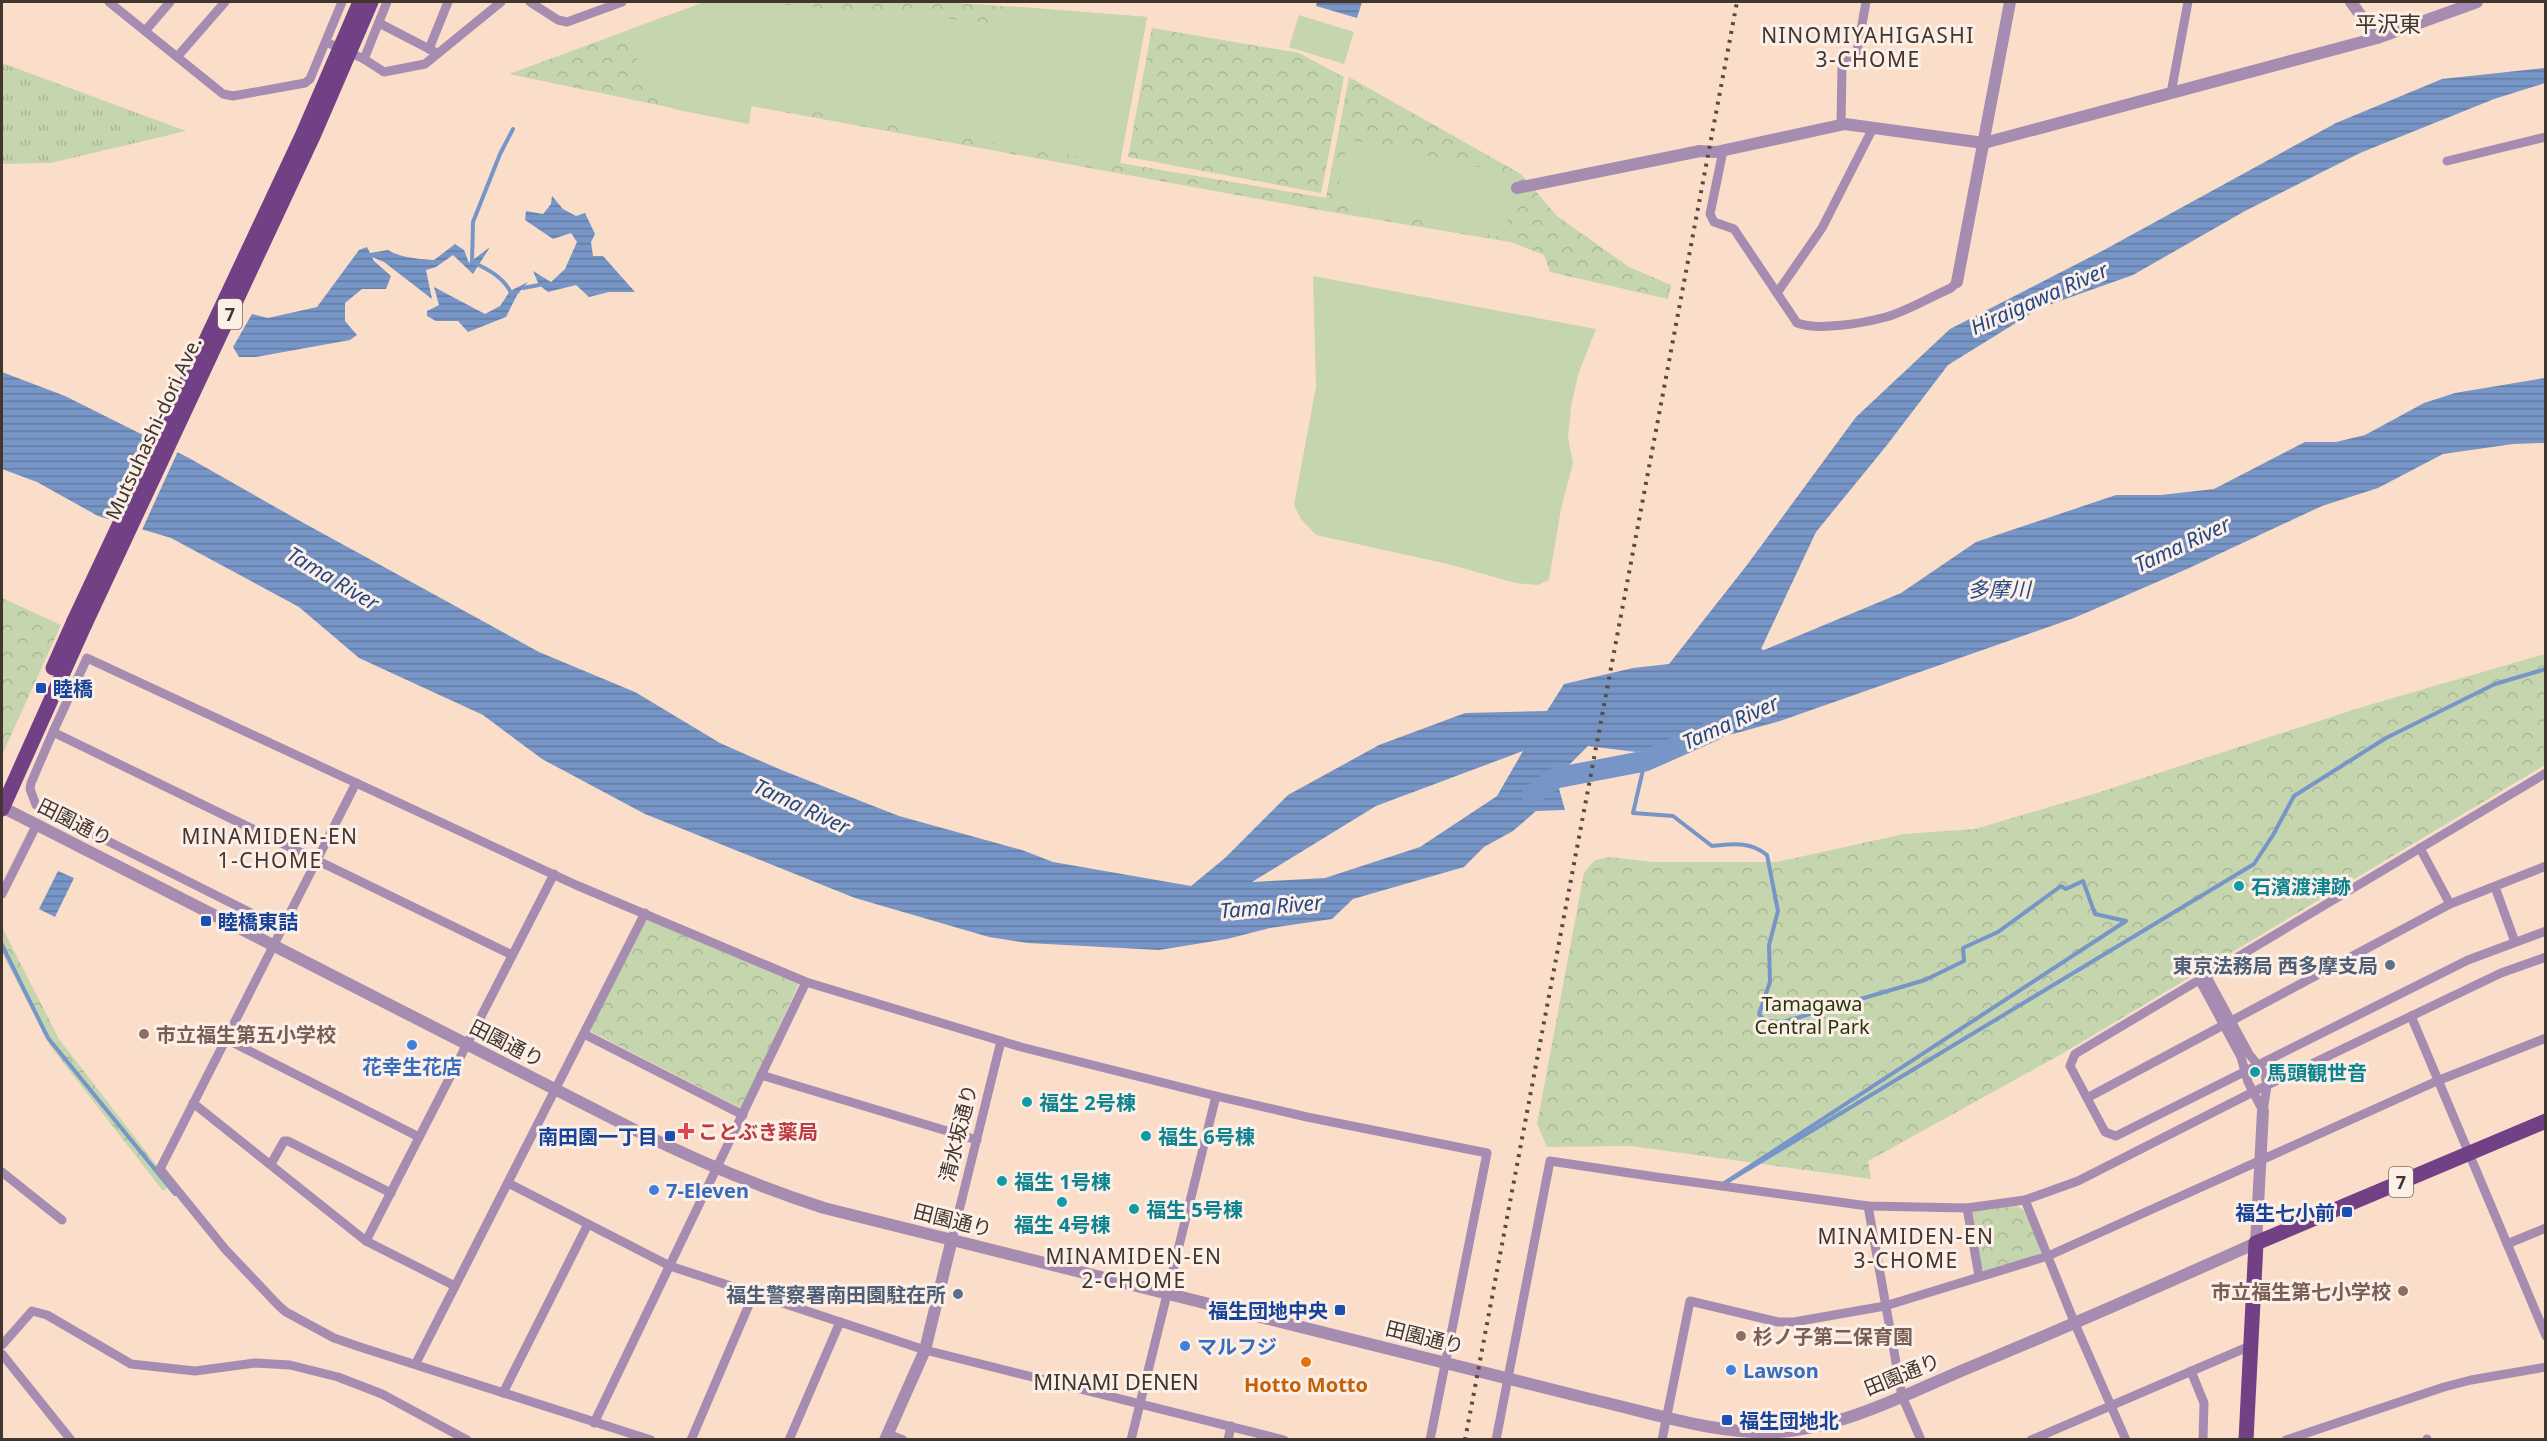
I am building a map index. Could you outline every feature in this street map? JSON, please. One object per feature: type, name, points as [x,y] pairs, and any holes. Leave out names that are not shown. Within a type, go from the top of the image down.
[{"type":"main road","name":"Mutsuhashi-dori Ave.","points":[[2,808],[80,623],[302,136],[360,2]]},
{"type":"main road","name":"Mutsuhashi-dori Ave.","points":[[2,783],[314,134],[371,2]]},
{"type":"main road","name":"7","points":[[2256,1243],[2546,1121]]},
{"type":"main road","points":[[2246,1440],[2256,1243]]},
{"type":"street","points":[[109,2],[223,94],[233,96],[305,82],[310,79],[342,2]]},
{"type":"street","points":[[145,31],[170,2]]},
{"type":"street","points":[[177,57],[225,2]]},
{"type":"street","points":[[364,59],[387,2]]},
{"type":"street","points":[[433,51],[448,2]]},
{"type":"street","points":[[326,42],[364,59],[384,72],[420,66],[433,51],[501,2]]},
{"type":"street","points":[[530,2],[558,21],[567,21],[622,2]]},
{"type":"street","points":[[1841,124],[1842,66],[1857,52],[1866,2]]},
{"type":"street","points":[[1723,151],[1710,214],[1713,222],[1734,229],[1797,323],[1805,326],[1836,325],[1887,317],[1951,288],[1957,282],[2010,2]]},
{"type":"street","points":[[2170,93],[2188,2]]},
{"type":"street","points":[[2351,2],[2377,38]]},
{"type":"street","points":[[1517,188],[1700,151],[1723,151],[1841,124],[1984,143],[2377,38],[2477,2]]},
{"type":"street","points":[[379,23],[433,51]]},
{"type":"street","points":[[1777,293],[1822,228],[1873,128]]},
{"type":"street","points":[[2447,161],[2546,137]]},
{"type":"street","points":[[281,928],[36,805],[30,789],[31,783],[87,658],[554,874],[806,982],[1001,1041],[1216,1096],[1307,1117],[1487,1153],[1430,1440]]},
{"type":"street","points":[[53,732],[512,955]]},
{"type":"street","points":[[2546,772],[2071,1058],[2070,1066],[2105,1132],[2116,1136],[2468,960],[2546,931]]},
{"type":"street","points":[[356,783],[160,1169],[225,1249],[286,1312],[334,1338],[651,1440]]},
{"type":"street","name":"田園通り","points":[[2,808],[555,1090],[717,1170],[824,1208],[1508,1378],[1667,1416],[1733,1429],[1778,1431],[1808,1428],[1842,1418],[1902,1396],[2075,1324],[2256,1243]]},
{"type":"street","points":[[2,894],[4,882],[37,824]]},
{"type":"street","points":[[2420,848],[2450,904]]},
{"type":"street","points":[[2088,1098],[2450,904],[2546,866]]},
{"type":"street","points":[[366,1241],[554,874]]},
{"type":"street","points":[[2495,887],[2515,942]]},
{"type":"street","points":[[416,1363],[645,913]]},
{"type":"street","points":[[1496,1440],[1550,1161],[1656,1178],[1868,1206],[1967,1208],[2025,1200],[2078,1181],[2253,1092],[2411,1016],[2501,973],[2546,957]]},
{"type":"street","points":[[2204,979],[2228,1024],[2253,1092],[2263,1111]]},
{"type":"street","points":[[594,1423],[806,982]]},
{"type":"street","points":[[2411,1016],[2546,1336]]},
{"type":"street","points":[[2228,1024],[2265,1074],[2267,1086],[2263,1111],[2256,1243]]},
{"type":"street","points":[[584,1034],[743,1115]]},
{"type":"street","points":[[1662,1440],[1690,1301],[1778,1322],[1794,1323],[1885,1306],[2048,1256],[2437,1081],[2546,1038]]},
{"type":"street","points":[[226,1039],[419,1137]]},
{"type":"street","name":"清水坂通り","points":[[886,1437],[925,1350],[1001,1041]]},
{"type":"street","points":[[761,1075],[977,1140]]},
{"type":"street","points":[[1131,1440],[1216,1096]]},
{"type":"street","points":[[193,1103],[366,1241],[455,1286]]},
{"type":"street","points":[[271,1164],[284,1141],[288,1141],[391,1193]]},
{"type":"street","points":[[2,1172],[62,1220]]},
{"type":"street","points":[[508,1183],[670,1266],[925,1350],[1284,1440]]},
{"type":"street","points":[[2025,1200],[2075,1324],[2126,1440]]},
{"type":"street","points":[[1868,1206],[1902,1396],[1921,1440]]},
{"type":"street","points":[[1967,1208],[1979,1276]]},
{"type":"street","points":[[502,1393],[588,1224]]},
{"type":"street","points":[[2507,1244],[2546,1228]]},
{"type":"street","points":[[692,1440],[754,1293]]},
{"type":"street","points":[[2,1345],[32,1311],[47,1315],[131,1364],[195,1371],[255,1363],[290,1365],[338,1377],[382,1394],[467,1440]]},
{"type":"street","points":[[789,1440],[840,1322]]},
{"type":"street","points":[[2031,1440],[2250,1346]]},
{"type":"street","points":[[2,1354],[71,1440]]},
{"type":"street","points":[[2286,1440],[2444,1387],[2546,1367]]},
{"type":"street","points":[[2191,1371],[2205,1403],[2203,1440]]},
{"type":"street","points":[[1228,1440],[1231,1426]]},
{"type":"street","points":[[886,1437],[903,1440]]},
{"type":"green space","points":[[705,2],[946,2],[1147,17],[1120,163],[1326,198],[1349,77],[1521,174],[1557,216],[1629,267],[1671,285],[1668,299],[1550,272],[1544,255],[1510,242],[1319,210],[751,106],[749,124],[509,74]]},
{"type":"green space","points":[[705,2],[753,2],[1005,24],[1009,6],[1147,17],[1120,163],[752,101],[749,124],[673,109],[655,89],[640,66],[633,49],[631,29]]},
{"type":"green space","points":[[1299,15],[1354,32],[1344,64],[1289,47]]},
{"type":"green space","points":[[1152,28],[1299,53],[1344,77],[1321,193],[1128,157]]},
{"type":"green space","points":[[2,63],[186,131],[51,163],[2,164]]},
{"type":"green space","points":[[1348,139],[1517,175],[1504,238],[1335,203]]},
{"type":"green space","points":[[1313,276],[1596,329],[1578,375],[1571,407],[1568,437],[1573,463],[1561,509],[1549,580],[1537,585],[1515,583],[1452,565],[1316,535],[1301,519],[1294,505],[1316,387]]},
{"type":"green space","points":[[2,598],[61,625],[2,755]]},
{"type":"green space","name":"Tamagawa Central Park","points":[[2545,654],[2545,765],[2060,1055],[1868,1161],[1871,1179],[1631,1146],[1547,1147],[1537,1124],[1584,873],[1595,860],[1610,857],[1652,862],[1777,862],[1904,834],[1975,829],[2100,792],[2362,707]]},
{"type":"green space","points":[[645,917],[800,981],[742,1109],[588,1030]]},
{"type":"green space","points":[[2,927],[59,1039],[171,1184],[163,1191],[51,1047],[2,953]]},
{"type":"green space","points":[[2016,1206],[2024,1210],[2041,1249],[2040,1255],[1986,1272],[1981,1268],[1970,1215],[1974,1211]]},
{"type":"water","points":[[1317,2],[1362,2],[1357,18],[1316,6]]},
{"type":"water","points":[[2545,68],[2545,83],[2494,99],[2360,153],[2245,211],[2133,275],[2040,308],[1948,365],[1816,532],[1761,649],[1764,650],[1901,593],[1976,542],[2116,495],[2161,495],[2214,489],[2305,442],[2336,442],[2365,435],[2424,403],[2455,393],[2545,378],[2545,443],[2513,444],[2443,454],[2378,488],[2322,506],[2187,569],[2074,618],[1780,721],[1733,734],[1702,736],[1677,747],[1636,752],[1588,746],[1556,778],[1565,810],[1536,811],[1513,831],[1484,847],[1464,867],[1353,899],[1332,919],[1270,928],[1227,939],[1159,950],[1028,943],[989,937],[855,898],[645,814],[542,759],[483,715],[359,658],[299,607],[171,538],[98,516],[37,482],[2,469],[2,372],[65,396],[189,458],[539,652],[635,692],[720,743],[779,769],[899,816],[1022,850],[1053,862],[1191,886],[1225,858],[1288,795],[1379,745],[1465,713],[1547,711],[1564,684],[1633,668],[1669,664],[1747,565],[1856,417],[1950,329],[2104,250],[2336,123],[2442,79]],"holes":[[[1523,751],[1497,796],[1420,847],[1325,878],[1252,882],[1376,806]]]},
{"type":"water","points":[[552,196],[563,209],[576,216],[585,213],[595,234],[591,242],[593,256],[603,256],[635,292],[609,292],[589,297],[576,285],[548,292],[539,285],[533,271],[551,282],[565,269],[577,242],[571,233],[553,239],[525,220],[526,211],[543,214],[551,204]]},
{"type":"water","points":[[455,244],[464,250],[469,263],[490,247],[473,274],[453,255],[436,267],[426,270],[432,299],[384,262],[372,257],[391,276],[386,289],[362,289],[345,303],[345,321],[357,335],[350,340],[256,357],[239,357],[233,347],[252,314],[268,318],[317,307],[359,250],[367,247],[370,253],[388,250],[416,259],[434,260]]},
{"type":"water","points":[[528,282],[517,295],[506,317],[468,332],[458,321],[436,321],[427,316],[427,311],[439,305],[434,287],[485,314],[500,306],[510,291]]},
{"type":"water","points":[[58,871],[74,878],[55,917],[39,909]]},
{"type":"pier","points":[[149,434],[179,449],[141,532],[108,522]]},
{"type":"waterway","points":[[512,295],[500,279],[472,262],[473,222],[500,154],[513,129]]},
{"type":"waterway","points":[[523,288],[539,285]]},
{"type":"waterway","points":[[1725,1183],[2254,864],[2294,796],[2386,738],[2495,684],[2546,669]]},
{"type":"waterway","name":"Tama River","points":[[1532,795],[1556,778],[1645,761],[1715,730]]},
{"type":"waterway","points":[[1645,761],[1633,813],[1673,816],[1712,846],[1748,845],[1767,855],[1778,911],[1769,945],[1770,982],[1759,1014],[1765,1021],[1783,1022],[1925,980],[1964,961],[1963,948],[1998,932],[2061,886],[2066,889],[2083,881],[2095,914],[2126,921],[1723,1184]]},
{"type":"waterway","points":[[2,945],[48,1038],[175,1194]]},
{"type":"railway","points":[[1465,1440],[1737,2]]},
{"type":"place","name":"睦橋","points":[[41,688]]},
{"type":"place","name":"石濱渡津跡","points":[[2239,886]]},
{"type":"place","name":"睦橋東詰","points":[[206,921]]},
{"type":"place","name":"東京法務局 西多摩支局","points":[[2390,965]]},
{"type":"place","name":"市立福生第五小学校","points":[[144,1034]]},
{"type":"place","name":"花幸生花店","points":[[412,1045]]},
{"type":"place","name":"馬頭観世音","points":[[2255,1072]]},
{"type":"place","name":"福生 2号棟","points":[[1027,1102]]},
{"type":"place","name":"ことぶき薬局","points":[[686,1131]]},
{"type":"place","name":"南田園一丁目","points":[[670,1136]]},
{"type":"place","name":"福生 6号棟","points":[[1146,1136]]},
{"type":"place","name":"福生 1号棟","points":[[1002,1181]]},
{"type":"place","name":"7-Eleven","points":[[654,1190]]},
{"type":"place","name":"福生 4号棟","points":[[1062,1202]]},
{"type":"place","name":"福生 5号棟","points":[[1134,1209]]},
{"type":"place","name":"福生七小前","points":[[2347,1212]]},
{"type":"place","name":"市立福生第七小学校","points":[[2403,1291]]},
{"type":"place","name":"福生警察署南田園駐在所","points":[[958,1294]]},
{"type":"place","name":"福生団地中央","points":[[1340,1310]]},
{"type":"place","name":"杉ノ子第二保育園","points":[[1741,1336]]},
{"type":"place","name":"マルフジ","points":[[1185,1346]]},
{"type":"place","name":"Hotto Motto","points":[[1306,1362]]},
{"type":"place","name":"Lawson","points":[[1731,1370]]},
{"type":"place","name":"福生団地北","points":[[1727,1420]]},
{"type":"district","name":"平沢東","points":[[2388,23]]},
{"type":"district","name":"NINOMIYAHIGASHI 3-CHOME","points":[[1868,47]]},
{"type":"district","name":"MINAMIDEN-EN 1-CHOME","points":[[270,848]]},
{"type":"district","name":"MINAMIDEN-EN 3-CHOME","points":[[1906,1248]]},
{"type":"district","name":"MINAMIDEN-EN 2-CHOME","points":[[1134,1268]]},
{"type":"district","name":"MINAMI DENEN","points":[[1116,1381]]},
{"type":"water label","name":"Hiraigawa River","points":[[2039,298]]},
{"type":"water label","name":"多摩川","points":[[1999,589]]}]
